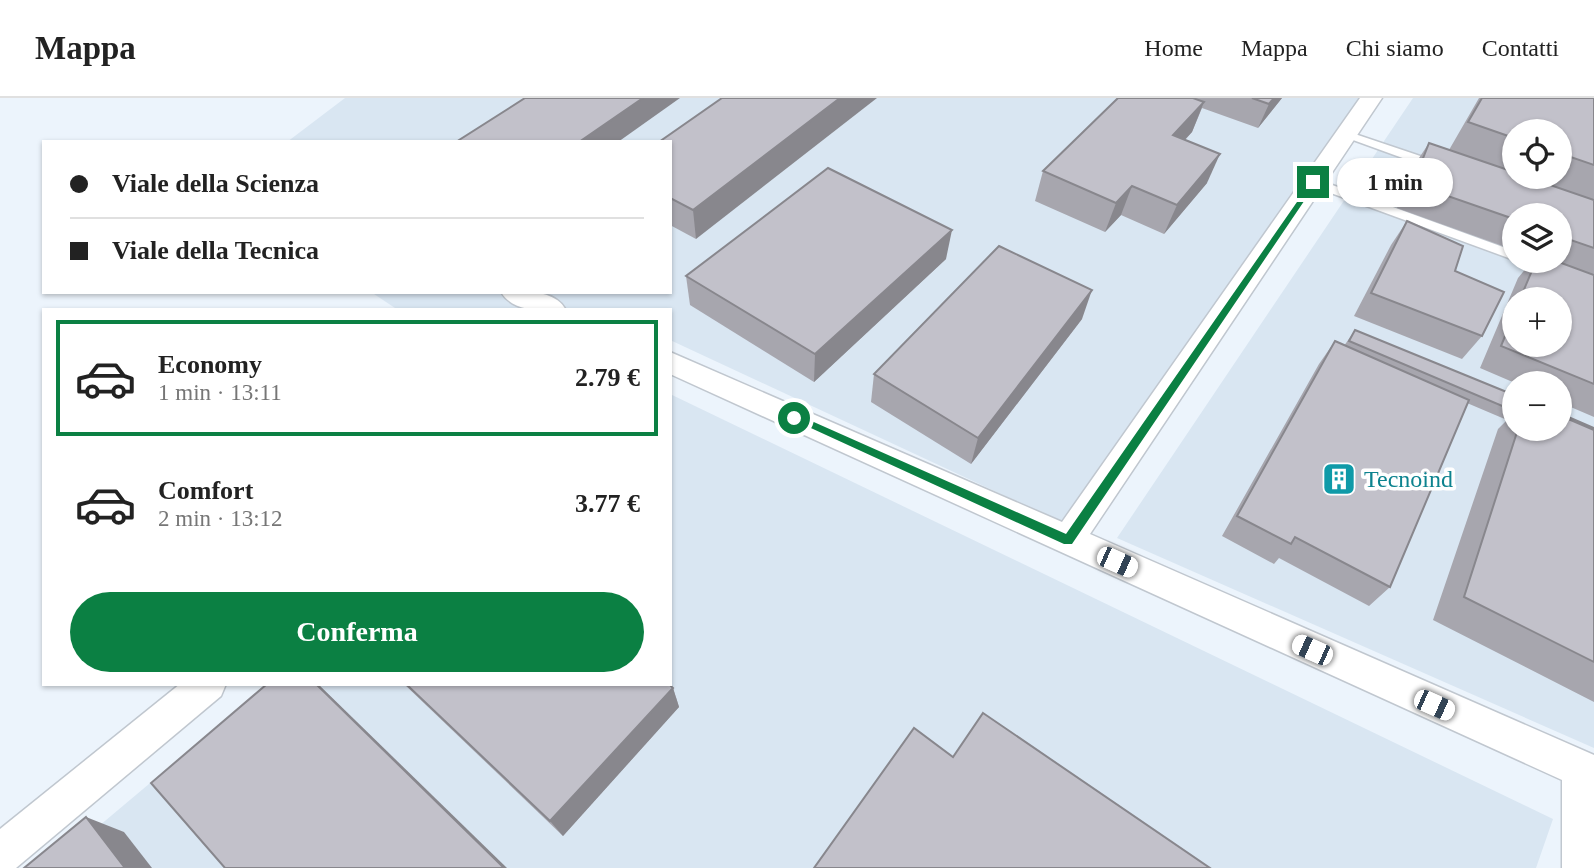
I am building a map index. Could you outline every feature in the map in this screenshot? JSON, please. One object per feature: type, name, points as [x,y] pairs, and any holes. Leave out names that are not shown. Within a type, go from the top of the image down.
[{"type":"street","points":[[1068,540],[1371,98]]},
{"type":"street","points":[[518,294],[549,308]]},
{"type":"street","points":[[672,363],[1588,773],[1583,868]]},
{"type":"street","points":[[0,855],[206,686]]},
{"type":"lane","points":[[1346,134],[1443,168]]},
{"type":"lane","points":[[1313,182],[1502,252]]},
{"type":"shaded area","points":[[345,98],[1370,98],[1063,523],[672,341],[672,308],[395,308],[374,294],[672,294],[672,140],[290,140]]},
{"type":"shaded area","points":[[1413,98],[1594,98],[1594,748],[1117,538]]},
{"type":"shaded area","points":[[672,395],[1553,819],[1536,868],[49,868],[266,686],[672,686]]},
{"type":"building","points":[[525,98],[643,98],[582,140],[459,140]]},
{"type":"building","points":[[722,98],[840,98],[693,210],[672,199],[672,140],[662,140]]},
{"type":"building","points":[[1118,98],[1193,98],[1204,102],[1173,135],[1220,154],[1177,205],[1132,186],[1116,203],[1043,171]]},
{"type":"building","points":[[1252,98],[1274,98],[1269,104]]},
{"type":"building","points":[[1482,98],[1594,98],[1594,165],[1572,157],[1572,119],[1502,119],[1502,134],[1468,122]]},
{"type":"building","points":[[1429,143],[1502,168],[1502,189],[1562,189],[1594,200],[1594,248],[1572,240],[1572,203],[1502,203],[1502,215],[1413,184]]},
{"type":"building","points":[[828,168],[952,230],[815,354],[686,276]]},
{"type":"building","points":[[1407,221],[1463,246],[1455,271],[1502,291],[1502,296],[1482,336],[1371,293]]},
{"type":"building","points":[[999,246],[1092,290],[978,438],[874,374]]},
{"type":"building","points":[[1572,267],[1594,275],[1594,384],[1572,375],[1572,371],[1562,371],[1528,357],[1572,357],[1572,287],[1525,287],[1531,273],[1572,273]]},
{"type":"building","points":[[1355,330],[1502,390],[1502,406],[1349,341]]},
{"type":"building","name":"Tecnoind","points":[[1335,341],[1469,400],[1390,587],[1295,537],[1291,544],[1237,516]]},
{"type":"building","points":[[1572,419],[1594,428],[1572,421]]},
{"type":"building","points":[[1572,421],[1594,430],[1594,662],[1464,597],[1514,441],[1572,441]]},
{"type":"building","points":[[265,686],[318,686],[504,868],[225,868],[151,783]]},
{"type":"building","points":[[408,686],[671,686],[673,688],[550,821]]},
{"type":"building","points":[[983,713],[1210,868],[814,868],[914,728],[953,757]]},
{"type":"building","points":[[86,817],[125,868],[24,868]]},
{"type":"place","name":"Tecnoind","points":[[1339,479]]},
{"type":"route","points":[[794,418],[1068,540],[1313,182]]}]
